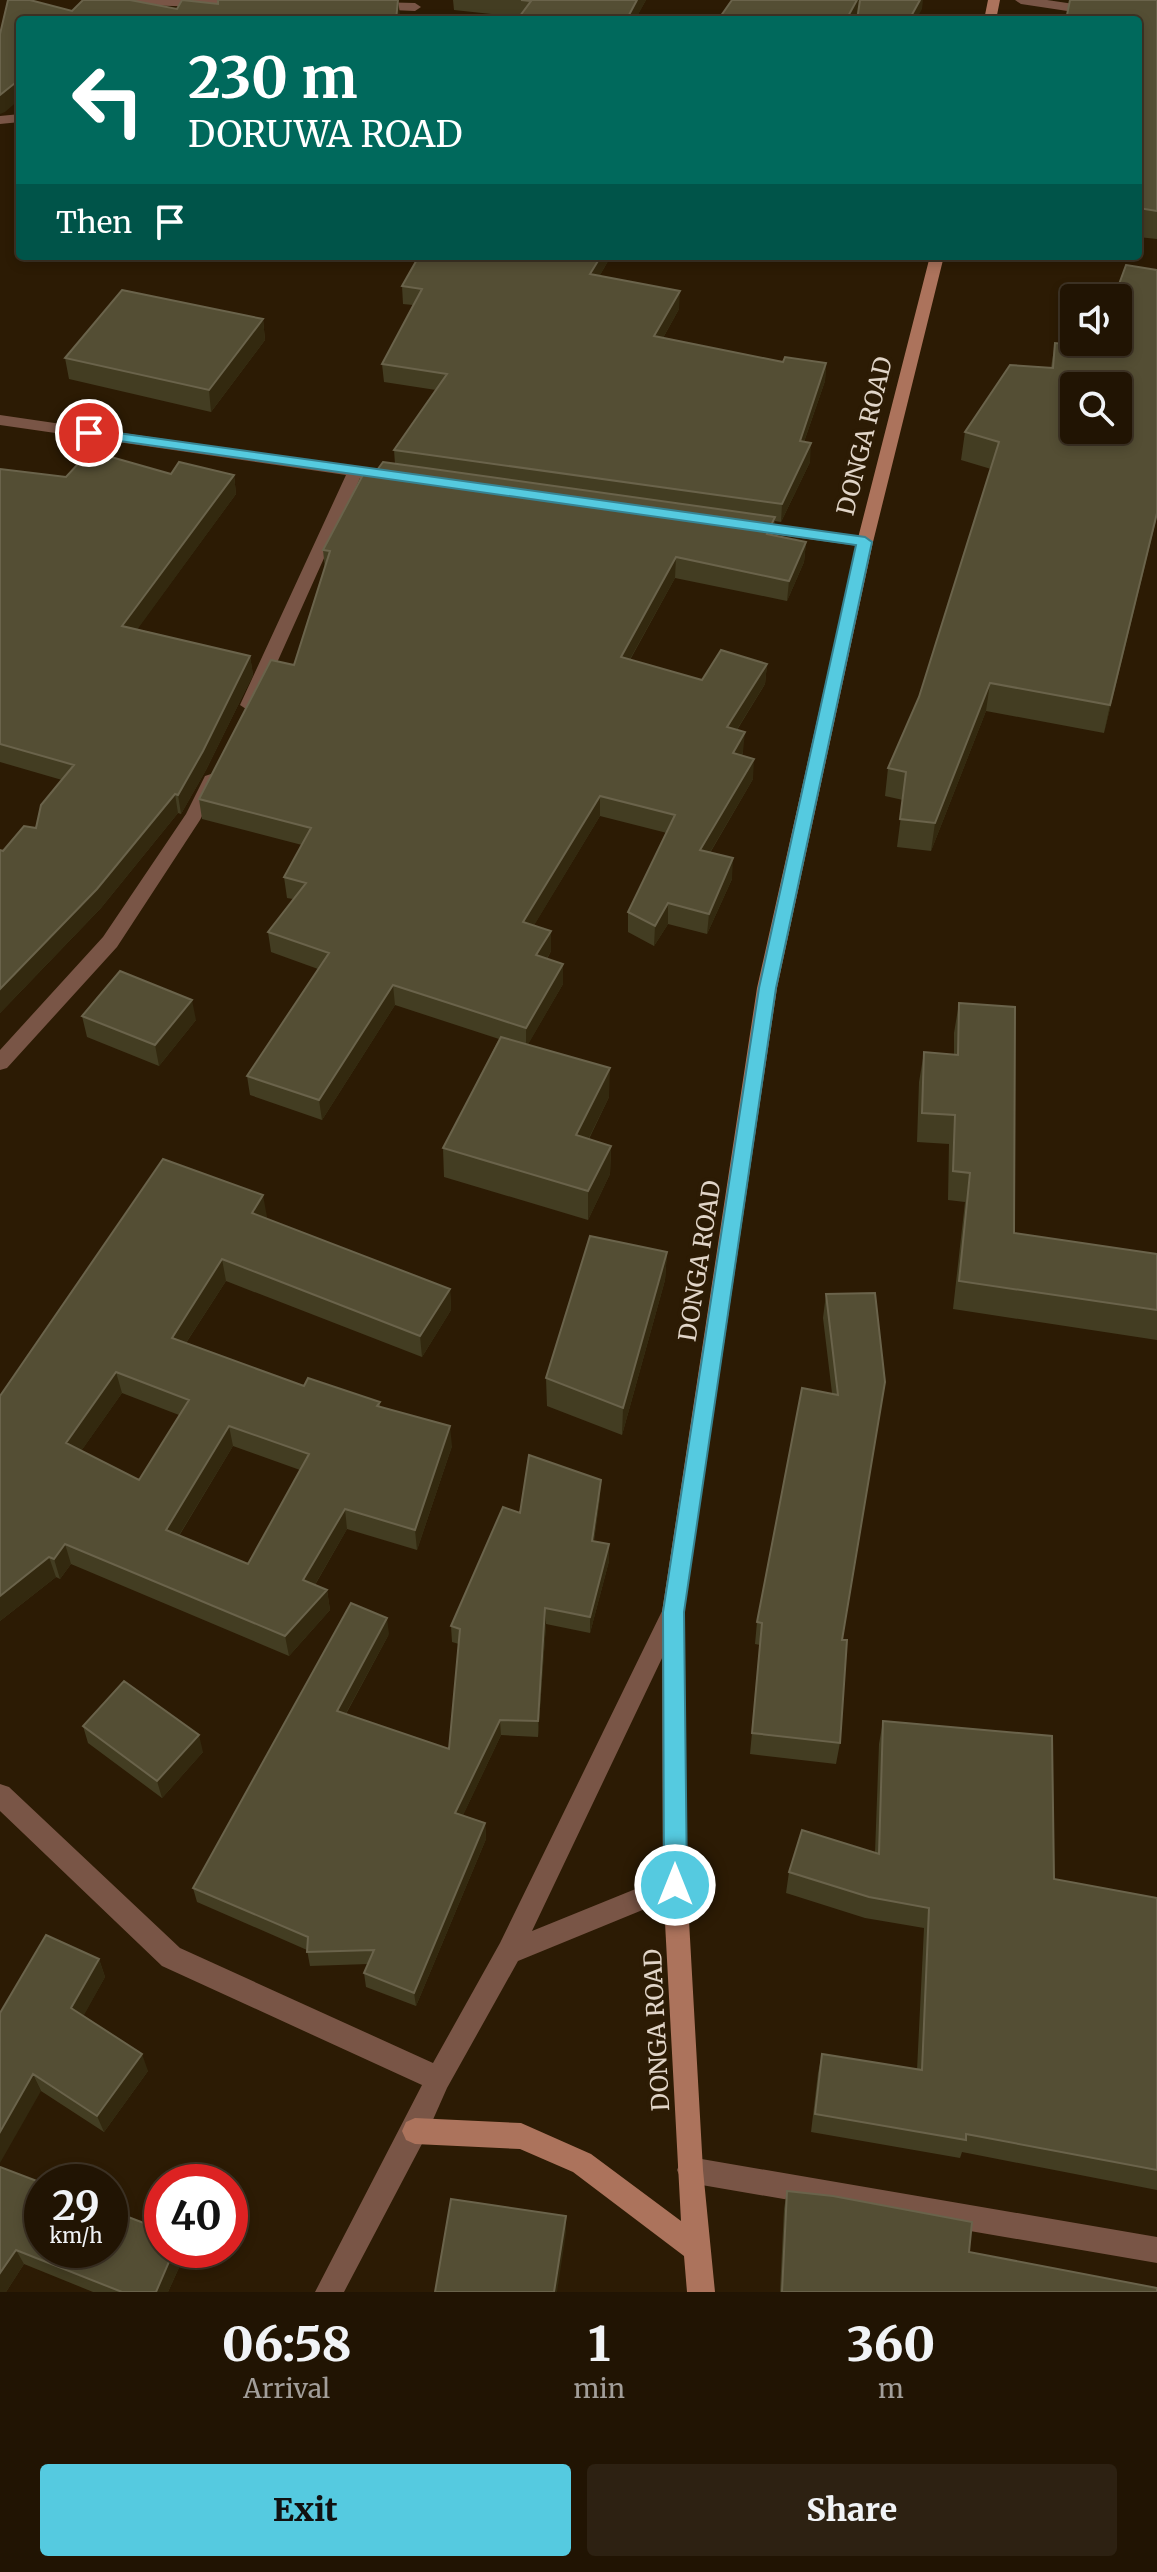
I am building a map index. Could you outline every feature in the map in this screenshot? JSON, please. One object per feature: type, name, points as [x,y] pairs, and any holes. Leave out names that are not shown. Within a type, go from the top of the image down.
[{"type":"street","points":[[103,0],[257,4]]},
{"type":"street","points":[[1021,0],[1112,14]]},
{"type":"street","points":[[367,6],[416,3]]},
{"type":"street","name":"DONGA ROAD","points":[[701,2292],[690,2170],[675,1885],[673,1612],[767,988],[865,542],[936,260]]},
{"type":"street","points":[[0,420],[401,478]]},
{"type":"street","points":[[241,720],[355,472]]},
{"type":"street","points":[[726,523],[865,542]]},
{"type":"street","points":[[0,1063],[110,942],[194,816],[221,761]]},
{"type":"street","points":[[329,2292],[415,2131],[438,2079],[509,1952],[673,1612]]},
{"type":"street","points":[[0,1795],[171,1957],[438,2079]]},
{"type":"street","points":[[509,1952],[675,1885]]},
{"type":"street","points":[[415,2131],[521,2136],[582,2163],[697,2249]]},
{"type":"street","points":[[690,2170],[1157,2250]]},
{"type":"building","points":[[8,0],[30,0],[72,11],[83,0],[130,0],[177,9],[182,0],[218,4],[218,0],[398,0],[396,16],[16,16],[16,82],[0,95],[0,34]]},
{"type":"building","points":[[521,0],[637,0],[629,15],[638,16],[520,16],[531,1]]},
{"type":"building","points":[[732,0],[857,0],[848,16],[721,16]]},
{"type":"building","points":[[860,0],[920,0],[911,16],[858,16]]},
{"type":"building","points":[[1070,0],[1157,0],[1157,211],[1142,209],[1142,16],[1067,16]]},
{"type":"building","points":[[417,260],[599,260],[590,274],[680,291],[654,336],[783,362],[785,357],[826,363],[800,441],[811,443],[782,504],[394,450],[447,374],[382,364],[422,289],[402,286]]},
{"type":"building","points":[[1126,265],[1157,270],[1157,513],[1110,705],[990,683],[935,823],[900,819],[906,772],[888,768],[919,697],[999,442],[965,432],[1010,365],[1053,368],[1055,343],[1060,343],[1060,356],[1132,356],[1132,284],[1119,284]]},
{"type":"building","points":[[122,290],[263,319],[209,390],[65,358]]},
{"type":"building","points":[[90,451],[171,474],[179,462],[234,475],[122,626],[250,656],[178,795],[175,794],[97,889],[0,989],[0,850],[3,851],[24,826],[36,828],[41,805],[74,765],[0,744],[0,469],[66,477]]},
{"type":"building","points":[[383,462],[775,517],[767,534],[806,542],[789,581],[676,557],[621,657],[702,680],[721,650],[767,664],[727,727],[745,732],[733,753],[754,759],[700,850],[733,858],[709,914],[668,903],[655,926],[628,912],[675,815],[600,796],[523,922],[551,931],[536,955],[563,964],[526,1028],[393,985],[319,1100],[247,1076],[329,953],[268,932],[306,883],[284,877],[311,828],[199,799],[271,660],[294,665],[330,551],[323,550],[365,471],[375,473]]},
{"type":"building","points":[[120,971],[192,1000],[155,1045],[82,1016]]},
{"type":"building","points":[[959,1003],[1015,1007],[1014,1233],[1157,1254],[1157,1310],[959,1281],[970,1173],[953,1171],[955,1115],[922,1113],[924,1052],[958,1055]]},
{"type":"building","points":[[501,1037],[610,1068],[576,1135],[611,1146],[588,1191],[443,1148]]},
{"type":"building","points":[[163,1159],[263,1195],[252,1213],[450,1289],[420,1336],[222,1259],[172,1338],[304,1386],[308,1378],[380,1402],[377,1406],[450,1426],[415,1530],[345,1509],[303,1580],[327,1590],[285,1636],[65,1544],[54,1559],[49,1557],[0,1596],[0,1396]],"holes":[[[116,1372],[189,1400],[139,1480],[66,1443]],[[229,1426],[309,1454],[248,1564],[166,1530]]]},
{"type":"building","points":[[590,1236],[667,1252],[623,1408],[546,1378]]},
{"type":"building","points":[[875,1293],[885,1382],[842,1640],[847,1640],[840,1743],[752,1733],[762,1623],[757,1622],[802,1388],[838,1395],[826,1294]]},
{"type":"building","points":[[529,1455],[601,1480],[592,1541],[609,1544],[590,1617],[545,1608],[538,1721],[500,1720],[455,1813],[485,1823],[414,1993],[364,1973],[374,1950],[307,1952],[308,1937],[193,1888],[351,1603],[387,1618],[337,1711],[449,1749],[460,1629],[451,1626],[503,1507],[520,1513]]},
{"type":"building","points":[[124,1681],[199,1735],[157,1781],[83,1726]]},
{"type":"building","points":[[883,1721],[1052,1736],[1054,1879],[1157,1898],[1157,2170],[966,2134],[966,2140],[815,2114],[822,2054],[922,2070],[929,1908],[869,1897],[789,1872],[802,1830],[879,1854]]},
{"type":"building","points":[[46,1935],[99,1959],[71,2008],[142,2054],[97,2116],[33,2074],[0,2132],[0,2013]]},
{"type":"building","points":[[0,2167],[24,2176],[24,2253],[16,2250],[0,2273]]},
{"type":"building","points":[[787,2191],[833,2196],[972,2222],[969,2252],[1157,2288],[1157,2292],[782,2292]]},
{"type":"building","points":[[451,2199],[566,2216],[554,2292],[435,2292]]},
{"type":"building","points":[[128,2217],[144,2223],[144,2268],[166,2268],[156,2292],[122,2292],[61,2268],[128,2268]]},
{"type":"route","points":[[89,433],[865,542],[767,988],[673,1612],[675,1885]]}]
